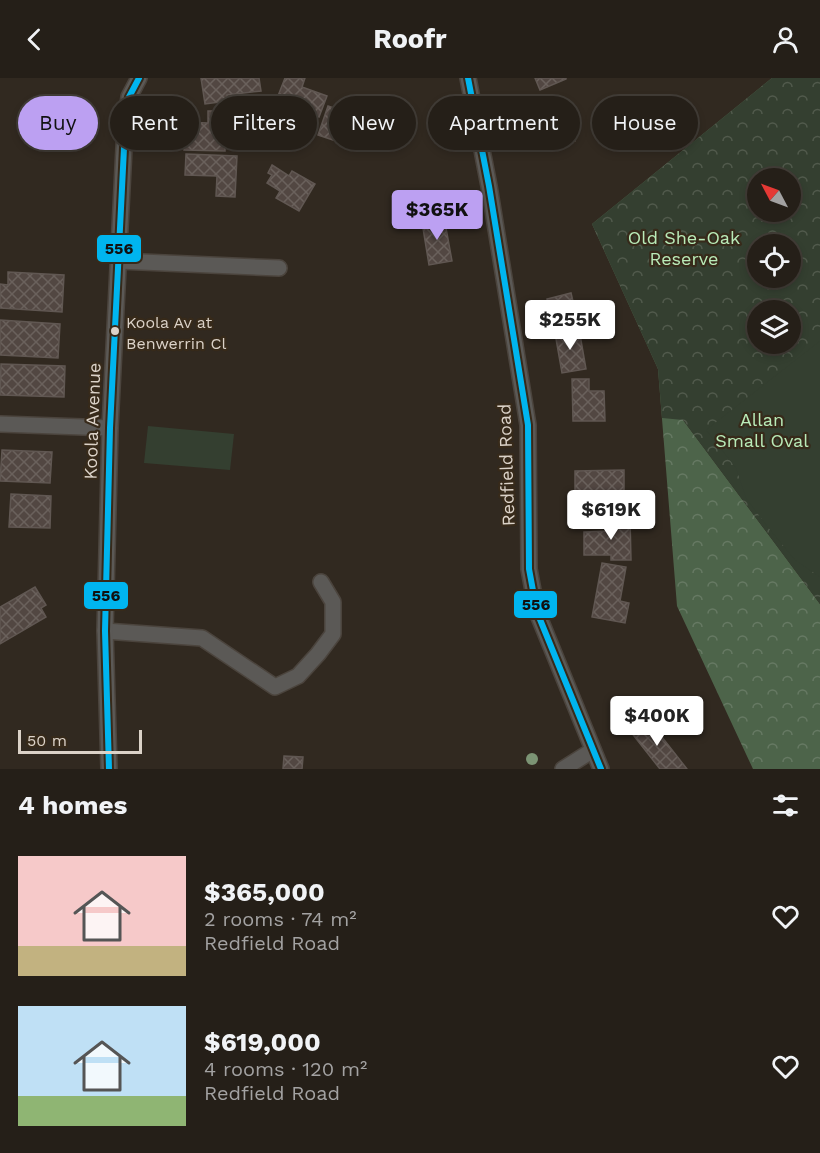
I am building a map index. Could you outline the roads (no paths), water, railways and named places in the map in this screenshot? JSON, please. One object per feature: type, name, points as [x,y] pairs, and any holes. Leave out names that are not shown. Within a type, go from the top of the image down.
[{"type":"street","name":"Koola Avenue","points":[[107,768],[105,631],[110,428],[125,128],[129,97],[139,78]]},
{"type":"street","name":"Redfield Road","points":[[468,78],[489,186],[528,425],[529,569],[537,612],[601,769]]},
{"type":"street","points":[[119,261],[279,268]]},
{"type":"street","points":[[0,424],[110,428]]},
{"type":"street","points":[[105,631],[202,638],[275,687],[298,676],[333,634],[333,602],[321,582]]},
{"type":"street","points":[[563,769],[593,750]]},
{"type":"place","name":"Koola Av at Benwerrin Cl","points":[[115,331]]},
{"type":"park label","name":"Old She-Oak Reserve","points":[[684,247]]},
{"type":"park label","name":"Allan Small Oval","points":[[762,429]]}]
